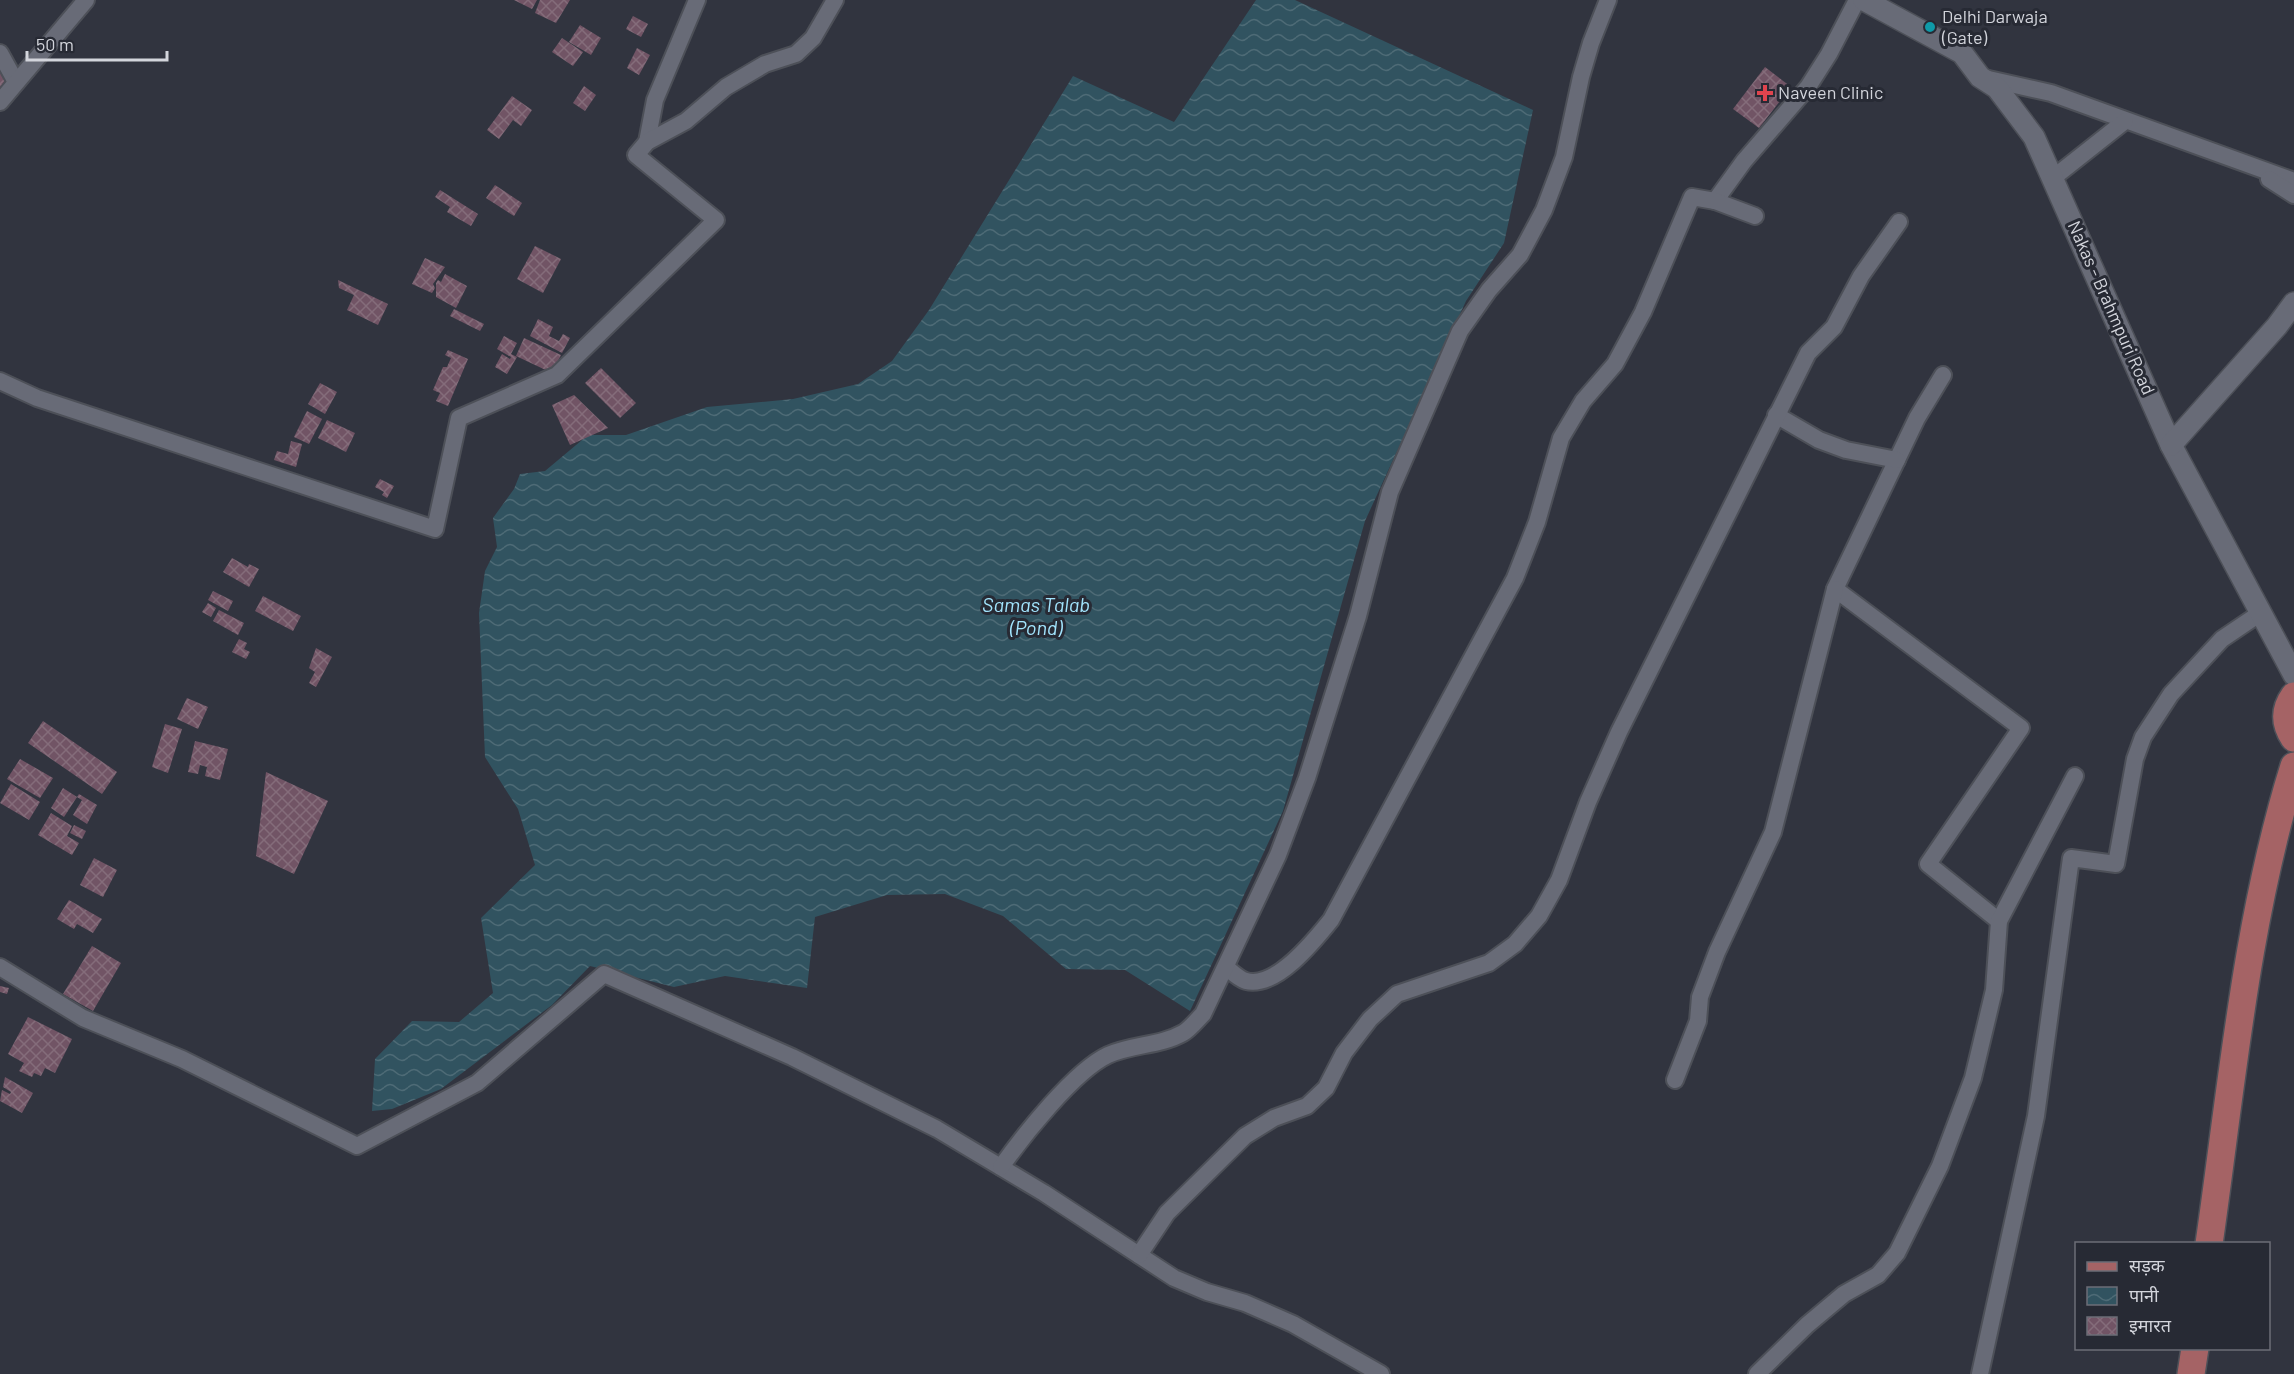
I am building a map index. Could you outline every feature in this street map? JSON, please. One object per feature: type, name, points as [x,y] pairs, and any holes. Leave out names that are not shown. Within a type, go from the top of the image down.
[{"type":"main road","points":[[2294,696],[2287,708],[2286,718],[2294,738]]},
{"type":"main road","points":[[2210,1242],[2255,934],[2275,828],[2294,766]]},
{"type":"main road","points":[[2191,1374],[2194,1350]]},
{"type":"street","points":[[0,102],[86,0]]},
{"type":"street","points":[[647,142],[655,100],[697,0]]},
{"type":"street","points":[[0,381],[37,398],[435,528],[459,418],[557,375],[716,220],[636,155],[647,142],[686,121],[726,87],[765,64],[796,54],[813,38],[835,0]]},
{"type":"street","points":[[1001,1167],[1022,1137],[1072,1083],[1107,1055],[1168,1040],[1185,1032],[1203,1014],[1278,855],[1307,778],[1358,616],[1390,492],[1460,331],[1489,291],[1520,255],[1544,210],[1564,158],[1587,54],[1608,0]]},
{"type":"street","points":[[1714,201],[1744,160],[1808,87],[1829,54],[1857,0]]},
{"type":"street","name":"Nakas - Brahmpuri Road","points":[[1864,0],[1962,53],[1980,77],[1997,88],[2034,137],[2171,445],[2259,614],[2294,675]]},
{"type":"street","points":[[0,53],[16,82]]},
{"type":"street","points":[[1980,77],[2051,93],[2294,181]]},
{"type":"street","points":[[2053,178],[2125,121]]},
{"type":"street","points":[[2247,165],[2294,195]]},
{"type":"street","points":[[1226,968],[1245,981],[1260,981],[1280,971],[1306,950],[1331,920],[1515,578],[1537,522],[1561,438],[1583,401],[1615,363],[1643,312],[1692,198],[1714,201],[1755,216]]},
{"type":"street","points":[[1139,1255],[1167,1213],[1245,1136],[1274,1118],[1307,1106],[1326,1088],[1344,1053],[1370,1018],[1397,994],[1488,963],[1515,944],[1539,916],[1559,880],[1588,802],[1619,732],[1808,353],[1834,327],[1861,276],[1899,222]]},
{"type":"street","points":[[2171,445],[2277,326],[2294,303]]},
{"type":"street","points":[[1675,1080],[1698,1021],[1700,997],[1717,952],[1773,832],[1835,589],[1917,418],[1943,375]]},
{"type":"street","points":[[1776,415],[1819,440],[1846,450],[1897,460]]},
{"type":"street","points":[[1835,589],[2021,728],[1928,864],[1999,921]]},
{"type":"street","points":[[1980,1374],[2036,1116],[2071,858],[2116,864],[2135,759],[2143,736],[2171,694],[2222,639],[2259,614]]},
{"type":"street","points":[[1757,1374],[1807,1325],[1844,1294],[1878,1275],[1897,1253],[1940,1166],[1973,1078],[1994,990],[1999,921],[2075,776]]},
{"type":"street","points":[[0,967],[84,1018],[182,1059],[357,1146],[477,1083],[604,974],[792,1057],[937,1129],[1185,1283],[1245,1303],[1293,1324],[1381,1374]]},
{"type":"water","name":"Samas Talab (Pond)","points":[[1256,0],[1295,0],[1533,110],[1504,243],[1466,301],[1365,521],[1283,811],[1190,1011],[1125,970],[1066,969],[1003,916],[945,894],[887,895],[815,917],[807,988],[725,976],[674,987],[590,966],[552,1005],[441,1089],[392,1109],[372,1111],[375,1059],[412,1021],[459,1022],[493,993],[481,918],[535,865],[518,809],[485,757],[479,613],[485,571],[497,547],[493,518],[514,489],[520,474],[545,471],[588,435],[626,435],[707,407],[793,399],[858,384],[892,361],[929,310],[1073,76],[1174,122]]},
{"type":"building","points":[[514,0],[537,0],[532,9]]},
{"type":"building","points":[[540,0],[570,0],[556,23],[535,13]]},
{"type":"building","points":[[633,16],[648,24],[641,37],[626,29]]},
{"type":"building","points":[[580,25],[601,38],[591,55],[569,42]]},
{"type":"building","points":[[562,38],[583,52],[573,66],[552,52]]},
{"type":"building","points":[[637,48],[650,55],[639,75],[627,68]]},
{"type":"building","points":[[1765,67],[1791,87],[1759,128],[1733,109]]},
{"type":"building","points":[[0,73],[7,78],[0,88]]},
{"type":"building","points":[[584,86],[596,95],[585,111],[573,103]]},
{"type":"building","points":[[512,96],[532,110],[521,126],[513,120],[499,139],[487,130]]},
{"type":"building","points":[[495,185],[522,203],[514,216],[486,198]]},
{"type":"building","points":[[440,190],[478,214],[471,226],[447,212],[450,207],[435,197]]},
{"type":"building","points":[[535,246],[561,259],[543,293],[517,279]]},
{"type":"building","points":[[425,258],[445,267],[433,284],[435,288],[432,293],[412,284]]},
{"type":"building","points":[[445,274],[467,286],[456,308],[436,297],[436,283],[438,280],[441,282]]},
{"type":"building","points":[[338,280],[388,304],[378,325],[347,310],[354,295],[339,288]]},
{"type":"building","points":[[454,309],[484,324],[480,331],[450,316]]},
{"type":"building","points":[[538,319],[553,327],[549,336],[559,341],[563,334],[570,338],[562,353],[530,336]]},
{"type":"building","points":[[504,336],[517,343],[511,354],[517,357],[507,374],[495,367],[502,354],[510,359],[511,357],[497,349]]},
{"type":"building","points":[[524,338],[561,355],[552,373],[516,356]]},
{"type":"building","points":[[448,350],[468,359],[448,406],[436,401],[440,393],[433,390],[443,367],[447,367],[451,358],[445,355]]},
{"type":"building","points":[[601,368],[636,403],[620,418],[585,383]]},
{"type":"building","points":[[320,383],[337,392],[325,414],[308,404]]},
{"type":"building","points":[[574,395],[608,428],[570,445],[552,405]]},
{"type":"building","points":[[307,411],[322,419],[309,444],[294,437]]},
{"type":"building","points":[[327,420],[355,433],[346,452],[318,438]]},
{"type":"building","points":[[291,441],[302,444],[296,467],[274,460],[277,451],[288,454]]},
{"type":"building","points":[[380,479],[394,486],[387,498],[382,495],[384,492],[375,487]]},
{"type":"building","points":[[232,558],[248,567],[249,564],[259,569],[249,587],[223,572]]},
{"type":"building","points":[[213,591],[233,601],[228,611],[208,600]]},
{"type":"building","points":[[263,596],[301,616],[293,631],[255,611]]},
{"type":"building","points":[[208,603],[216,608],[211,617],[202,612]]},
{"type":"building","points":[[219,610],[244,623],[238,635],[213,621]]},
{"type":"building","points":[[239,639],[247,643],[244,649],[250,652],[246,659],[232,652]]},
{"type":"building","points":[[316,648],[332,657],[316,687],[309,683],[315,672],[309,668]]},
{"type":"building","points":[[187,698],[208,707],[198,729],[177,719]]},
{"type":"building","points":[[43,721],[117,772],[102,794],[28,743]]},
{"type":"building","points":[[165,724],[182,729],[168,773],[152,767]]},
{"type":"building","points":[[195,741],[228,749],[220,780],[205,776],[207,767],[200,765],[198,774],[188,772]]},
{"type":"building","points":[[20,759],[53,778],[40,798],[7,779]]},
{"type":"building","points":[[266,772],[328,801],[294,874],[256,856]]},
{"type":"building","points":[[11,784],[40,802],[29,820],[0,803]]},
{"type":"building","points":[[63,788],[77,797],[64,817],[51,808]]},
{"type":"building","points":[[79,794],[97,805],[87,824],[73,815],[82,800],[77,797]]},
{"type":"building","points":[[51,813],[72,826],[67,836],[79,843],[72,855],[38,835]]},
{"type":"building","points":[[74,825],[86,831],[82,839],[70,833]]},
{"type":"building","points":[[94,858],[117,870],[103,897],[80,885]]},
{"type":"building","points":[[69,900],[102,919],[93,933],[77,924],[74,929],[57,919]]},
{"type":"building","points":[[92,946],[121,963],[93,1011],[63,994]]},
{"type":"building","points":[[0,986],[9,988],[7,994],[0,992]]},
{"type":"building","points":[[28,1017],[72,1039],[55,1073],[45,1068],[41,1076],[34,1073],[32,1077],[19,1071],[24,1063],[8,1054]]},
{"type":"building","points":[[5,1077],[33,1093],[22,1113],[0,1101],[2,1090],[10,1094],[11,1092],[3,1087]]},
{"type":"place","name":"Delhi Darwaja (Gate)","points":[[1930,27]]},
{"type":"place","name":"Naveen Clinic","points":[[1765,93]]}]
